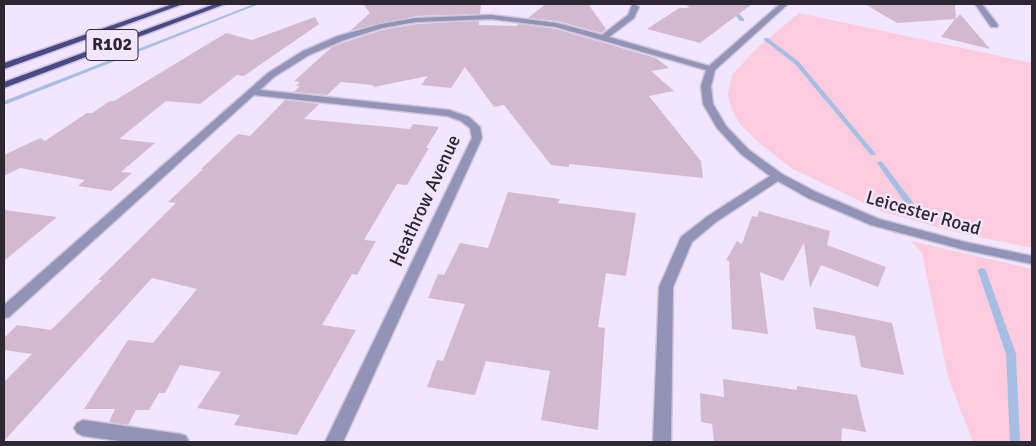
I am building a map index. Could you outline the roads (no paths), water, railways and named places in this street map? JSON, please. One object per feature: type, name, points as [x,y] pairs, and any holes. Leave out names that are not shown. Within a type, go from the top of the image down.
[{"type":"main road","name":"R102","points":[[4,66],[179,4]]},
{"type":"main road","name":"R102","points":[[4,85],[221,4]]},
{"type":"street","points":[[4,314],[271,75],[306,53],[341,38],[381,26],[416,20],[491,17],[519,19],[557,25],[711,68],[784,4]]},
{"type":"street","points":[[978,4],[994,25]]},
{"type":"street","points":[[603,38],[631,16],[634,7]]},
{"type":"street","name":"Leicester Road","points":[[711,68],[706,86],[708,104],[722,128],[745,152],[778,176],[812,195],[875,222],[964,246],[1032,260]]},
{"type":"street","name":"Heathrow Avenue","points":[[252,92],[449,113],[465,119],[475,127],[477,138],[334,442]]},
{"type":"street","points":[[662,442],[666,287],[686,240],[712,219],[778,176]]},
{"type":"street","points":[[84,428],[180,442]]},
{"type":"waterway","points":[[4,103],[257,4]]},
{"type":"waterway","points":[[728,4],[742,20]]},
{"type":"waterway","points":[[766,39],[797,63],[873,154]]},
{"type":"waterway","points":[[880,163],[919,216]]},
{"type":"waterway","points":[[982,271],[1011,354],[1015,442]]}]
